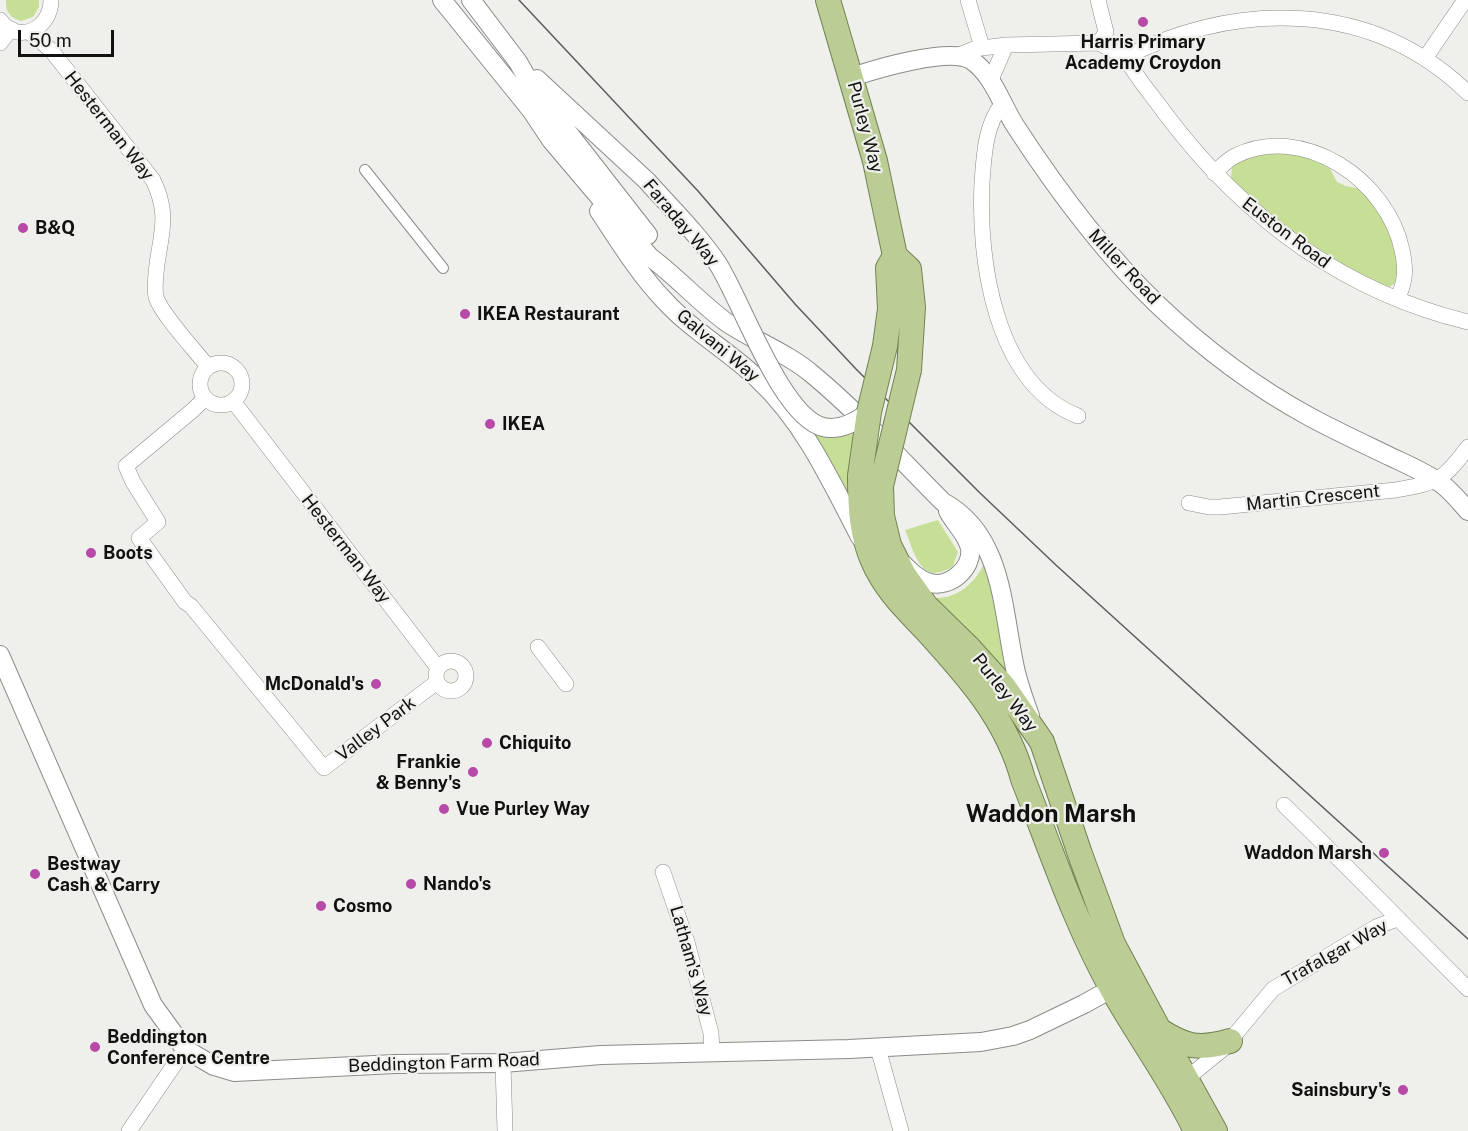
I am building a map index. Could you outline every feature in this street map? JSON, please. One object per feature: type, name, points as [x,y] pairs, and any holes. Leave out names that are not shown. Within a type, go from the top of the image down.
[{"type":"highway","name":"Purley Way","points":[[828,0],[863,74],[858,106],[883,194],[895,256],[909,269],[913,307],[909,370],[860,509],[863,529],[883,558],[1004,687],[1042,742],[1052,765],[1107,929],[1121,983],[1180,1084],[1215,1131]]},
{"type":"highway","name":"Purley Way","points":[[871,481],[870,412],[885,346],[890,309],[888,268],[895,256]]},
{"type":"highway","name":"Purley Way","points":[[883,558],[887,587],[958,665],[1000,722],[1019,763],[1023,779],[1082,929],[1158,1030],[1196,1131]]},
{"type":"highway","points":[[1158,1030],[1177,1041],[1194,1047],[1211,1047],[1230,1041]]},
{"type":"street","points":[[0,43],[5,25],[19,32],[29,32],[35,29],[49,9],[66,0]]},
{"type":"street","points":[[442,0],[531,110],[551,140],[650,257],[668,270],[702,304],[729,324],[786,355],[831,390],[943,502],[970,545],[968,562],[963,571],[948,581],[931,583],[883,558]]},
{"type":"street","points":[[471,0],[518,62],[531,85],[657,247],[668,270]]},
{"type":"street","points":[[968,0],[982,48]]},
{"type":"street","points":[[1098,0],[1106,33],[1099,43]]},
{"type":"street","points":[[1426,57],[1465,0]]},
{"type":"street","name":"Hesterman Way","points":[[49,9],[51,50]]},
{"type":"street","points":[[1125,57],[1157,39],[1206,20],[1270,11],[1314,13],[1355,21],[1392,38],[1426,57],[1449,74],[1468,93]]},
{"type":"street","name":"Hesterman Way","points":[[29,32],[51,50],[153,180],[162,198],[164,219],[155,274],[156,297],[207,367]]},
{"type":"street","name":"Euston Road","points":[[957,56],[982,48],[1006,45],[1099,43],[1125,57],[1181,136],[1214,173],[1251,209],[1299,247],[1354,280],[1397,299],[1468,322]]},
{"type":"street","points":[[990,82],[1006,45]]},
{"type":"street","points":[[863,74],[907,62],[957,56]]},
{"type":"street","name":"Miller Road","points":[[957,56],[976,64],[990,82],[1040,162],[1096,239],[1156,303],[1200,343],[1238,373],[1285,403],[1437,481],[1468,511]]},
{"type":"street","name":"Faraday Way","points":[[518,62],[647,181],[705,245],[719,266],[780,384],[800,412],[816,424],[833,428],[851,424],[870,412]]},
{"type":"street","points":[[1002,104],[992,118],[984,160],[982,232],[992,297],[1005,336],[1027,375],[1050,402],[1061,410],[1078,416]]},
{"type":"street","name":"Galvani Way","points":[[551,140],[629,256],[663,300],[759,380],[788,412],[883,558]]},
{"type":"street","points":[[1214,173],[1228,160],[1240,154],[1280,147],[1311,152],[1350,171],[1380,201],[1397,232],[1405,273],[1404,283],[1397,299]]},
{"type":"street","points":[[365,170],[443,268]]},
{"type":"street","points":[[219,363],[236,370],[242,384],[238,395],[233,400],[224,405],[214,404],[205,398],[199,383],[207,367],[219,363]]},
{"type":"street","name":"Valley Park","points":[[205,398],[126,466],[133,482],[158,522],[139,538],[178,593],[324,768],[438,675]]},
{"type":"street","name":"Hesterman Way","points":[[233,400],[438,675]]},
{"type":"street","points":[[1437,481],[1451,469],[1468,447]]},
{"type":"street","name":"Martin Crescent","points":[[1189,503],[1220,507],[1396,490],[1437,481]]},
{"type":"street","points":[[943,502],[960,511],[976,529],[996,567],[1014,666],[1034,729]]},
{"type":"street","points":[[538,647],[566,684]]},
{"type":"street","name":"Beddington Farm Road","points":[[0,655],[153,1005],[185,1049],[214,1066],[234,1072],[394,1064],[504,1063],[601,1055],[878,1048],[981,1042],[1013,1036],[1046,1023],[1121,983]]},
{"type":"street","points":[[1284,805],[1468,989]]},
{"type":"street","name":"Latham's Way","points":[[663,872],[687,942],[711,1033],[712,1053]]},
{"type":"street","points":[[1366,933],[1374,914],[1372,893]]},
{"type":"street","name":"Trafalgar Way","points":[[1180,1084],[1224,1050],[1273,989],[1366,933],[1397,919]]},
{"type":"street","points":[[878,1048],[901,1131]]},
{"type":"street","points":[[129,1131],[185,1049]]},
{"type":"street","points":[[504,1063],[505,1131]]},
{"type":"street","points":[[141,1116],[147,1131]]},
{"type":"green space","points":[[6,0],[39,0],[39,7],[33,17],[21,21],[9,14]]},
{"type":"green space","points":[[1277,153],[1305,156],[1329,167],[1337,182],[1361,189],[1384,215],[1399,257],[1397,282],[1389,287],[1382,285],[1336,262],[1285,229],[1231,179],[1232,165],[1254,156]]},
{"type":"green space","points":[[809,427],[830,436],[856,434],[850,501]]},
{"type":"green space","points":[[938,520],[958,552],[953,566],[933,573],[921,565],[905,530]]},
{"type":"green space","points":[[985,562],[998,616],[1000,640],[1006,665],[1003,670],[934,598],[943,598],[958,593],[971,583]]},
{"type":"tram line","points":[[519,0],[698,191],[795,304],[856,369],[980,493],[1057,566],[1468,939]]},
{"type":"place","name":"Harris Primary Academy Croydon","points":[[1143,22]]},
{"type":"place","name":"B&Q","points":[[23,228]]},
{"type":"place","name":"IKEA Restaurant","points":[[465,314]]},
{"type":"place","name":"IKEA","points":[[490,424]]},
{"type":"place","name":"Boots","points":[[91,553]]},
{"type":"place","name":"McDonald's","points":[[376,684]]},
{"type":"place","name":"Chiquito","points":[[487,743]]},
{"type":"place","name":"Frankie & Benny's","points":[[473,772]]},
{"type":"place","name":"Vue Purley Way","points":[[444,809]]},
{"type":"place","name":"Waddon Marsh","points":[[1384,853]]},
{"type":"place","name":"Bestway Cash & Carry","points":[[35,874]]},
{"type":"place","name":"Nando's","points":[[411,884]]},
{"type":"place","name":"Cosmo","points":[[321,906]]},
{"type":"place","name":"Beddington Conference Centre","points":[[95,1047]]},
{"type":"place","name":"Sainsbury's","points":[[1403,1090]]},
{"type":"district","name":"Waddon Marsh","points":[[1051,815]]}]
